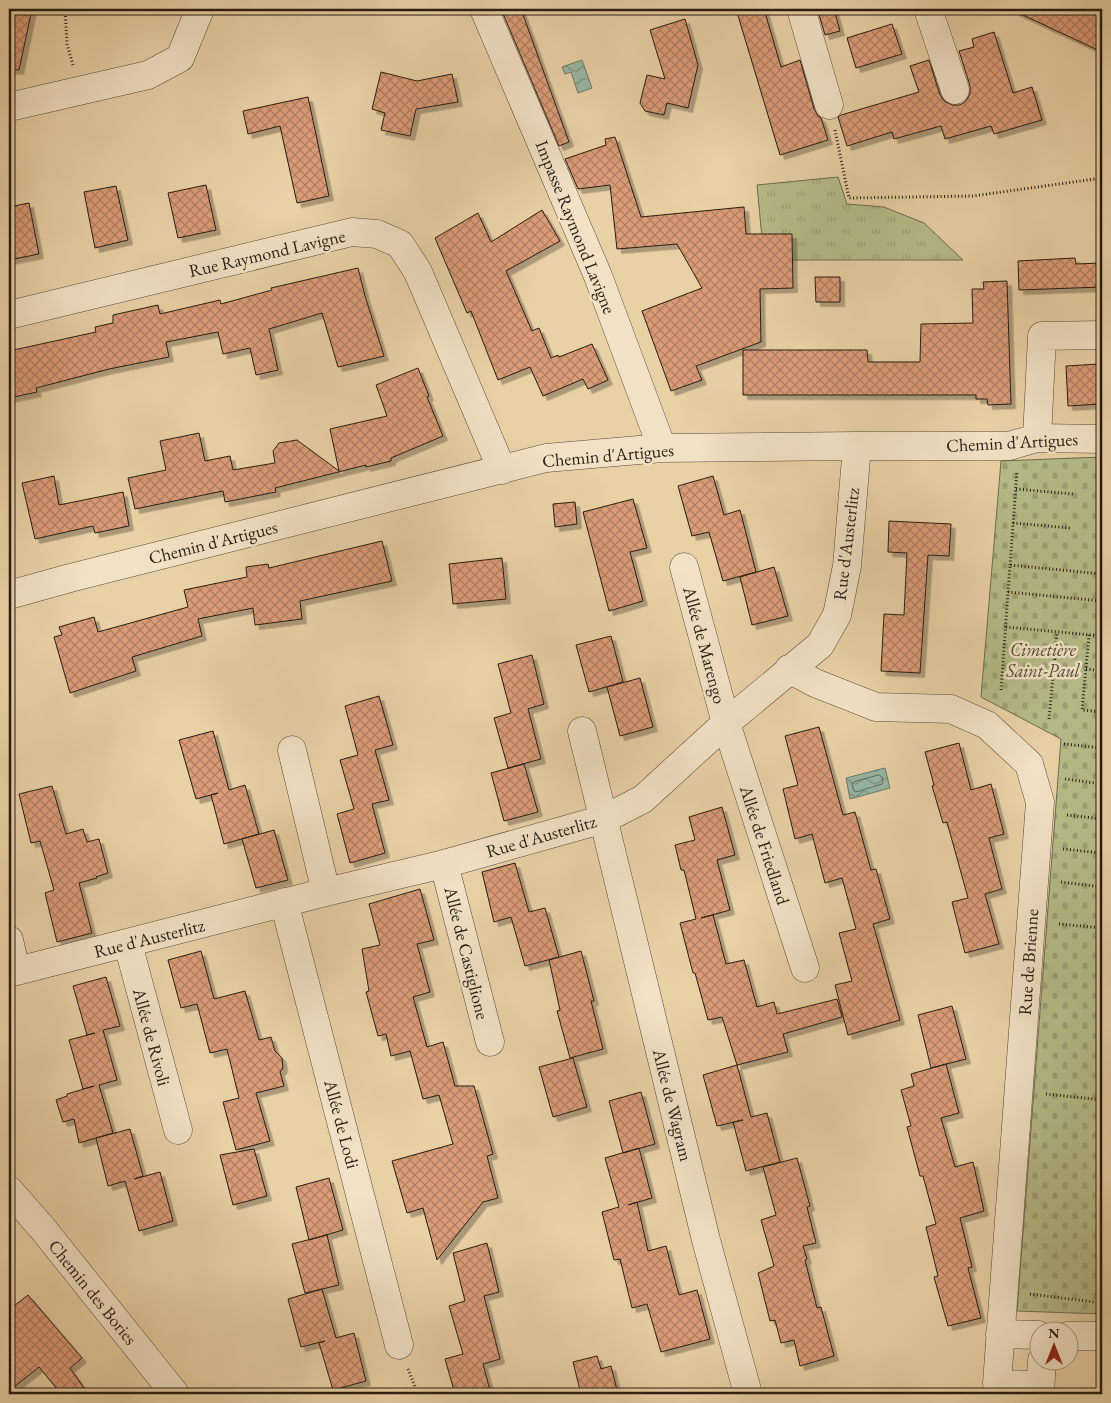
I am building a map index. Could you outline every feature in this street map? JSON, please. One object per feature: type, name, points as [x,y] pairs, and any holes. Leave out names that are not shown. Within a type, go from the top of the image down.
[{"type":"street","points":[[9,107],[148,75],[180,58],[200,9]]},
{"type":"street","name":"Impasse Raymond Lavigne","points":[[484,9],[598,276],[662,448]]},
{"type":"street","points":[[801,9],[829,105]]},
{"type":"street","points":[[928,9],[955,90]]},
{"type":"street","name":"Rue Raymond Lavigne","points":[[9,315],[352,232],[377,234],[400,244],[418,272],[502,470]]},
{"type":"street","points":[[1037,438],[1042,336],[1102,334]]},
{"type":"street","name":"Chemin d'Artigues","points":[[9,595],[546,458],[662,448],[1009,446],[1037,438],[1102,439]]},
{"type":"street","name":"Rue d'Austerlitz","points":[[13,972],[128,944],[284,902],[444,864],[604,819],[643,799],[726,723],[820,645],[837,615],[847,566],[857,446]]},
{"type":"street","name":"Allée de Marengo","points":[[684,567],[726,723]]},
{"type":"street","name":"Rue de Brienne","points":[[789,670],[815,683],[876,708],[951,709],[987,725],[1029,764],[1040,802],[997,1383],[1041,1380]]},
{"type":"street","name":"Allée de Friedland","points":[[726,723],[805,968]]},
{"type":"street","name":"Allée de Wagram","points":[[582,732],[706,1240],[747,1390]]},
{"type":"street","points":[[292,750],[326,892]]},
{"type":"street","name":"Allée de Castiglione","points":[[444,864],[490,1042]]},
{"type":"street","name":"Allée de Lodi","points":[[284,902],[399,1345]]},
{"type":"street","points":[[9,940],[13,972]]},
{"type":"street","name":"Allée de Rivoli","points":[[128,944],[178,1130]]},
{"type":"street","name":"Chemin des Bories","points":[[9,1190],[43,1229],[175,1394]]},
{"type":"street","points":[[1000,1334],[1028,1335]]},
{"type":"street","points":[[1078,1336],[1102,1336]]},
{"type":"path","points":[[65,9],[67,44],[80,91]]},
{"type":"path","points":[[829,105],[849,198],[972,196],[1102,178]]},
{"type":"path","points":[[1001,690],[1017,469]]},
{"type":"path","points":[[1016,489],[1073,494]]},
{"type":"path","points":[[1013,523],[1070,528]]},
{"type":"path","points":[[1010,566],[1102,574]]},
{"type":"path","points":[[1008,592],[1102,602]]},
{"type":"path","points":[[1006,626],[1102,636]]},
{"type":"path","points":[[1049,719],[1057,632]]},
{"type":"path","points":[[1089,635],[1082,710],[1102,712]]},
{"type":"path","points":[[1086,669],[1102,671]]},
{"type":"path","points":[[1064,744],[1102,748]]},
{"type":"path","points":[[1065,779],[1102,784]]},
{"type":"path","points":[[1061,814],[1102,819]]},
{"type":"path","points":[[1055,848],[1102,854]]},
{"type":"path","points":[[1053,881],[1102,888]]},
{"type":"path","points":[[1056,923],[1102,928]]},
{"type":"path","points":[[1045,1094],[1102,1100]]},
{"type":"path","points":[[1030,1294],[1102,1303]]},
{"type":"green space","points":[[838,177],[847,204],[884,207],[924,223],[963,260],[764,260],[757,185]]},
{"type":"green space","name":"Cimetière Saint-Paul","points":[[1102,457],[1102,1314],[1017,1311],[1061,739],[981,697],[1001,461]]},
{"type":"water","points":[[582,60],[592,88],[578,93],[571,72],[565,74],[562,67]]},
{"type":"water","points":[[885,768],[890,788],[850,799],[846,778]]},
{"type":"building","points":[[9,9],[32,9],[19,70],[9,69]]},
{"type":"building","points":[[501,9],[521,9],[569,142],[559,146]]},
{"type":"building","points":[[736,9],[764,9],[781,67],[800,60],[814,109],[821,118],[828,140],[780,155]]},
{"type":"building","points":[[834,9],[840,31],[825,35],[818,11]]},
{"type":"building","points":[[1010,9],[1083,9],[1102,18],[1102,52]]},
{"type":"building","points":[[685,19],[698,65],[688,108],[667,103],[664,115],[645,111],[640,103],[647,75],[665,79],[650,30]]},
{"type":"building","points":[[892,24],[902,54],[856,68],[847,38]]},
{"type":"building","points":[[994,32],[1013,93],[1032,87],[1042,120],[994,134],[991,126],[945,139],[941,126],[894,139],[892,132],[847,146],[838,117],[919,92],[910,66],[929,60],[940,95],[944,101],[952,105],[960,105],[966,101],[970,94],[970,86],[959,51],[974,47],[972,39]]},
{"type":"building","points":[[381,72],[417,81],[452,74],[458,102],[416,109],[410,136],[381,130],[385,113],[372,109]]},
{"type":"building","points":[[308,97],[329,196],[297,203],[280,126],[248,134],[243,111]]},
{"type":"building","points":[[615,137],[641,217],[744,207],[746,234],[792,234],[793,288],[760,289],[761,342],[696,366],[702,380],[671,391],[642,311],[702,288],[677,244],[617,249],[610,185],[578,189],[565,159],[606,145],[605,139]]},
{"type":"building","points":[[206,185],[216,230],[178,238],[168,193]]},
{"type":"building","points":[[116,186],[128,240],[95,248],[84,192]]},
{"type":"building","points":[[29,203],[39,254],[9,260],[9,207]]},
{"type":"building","points":[[542,210],[560,241],[506,271],[532,331],[539,328],[551,358],[558,355],[559,357],[592,344],[608,380],[588,389],[583,379],[543,396],[530,367],[498,380],[471,311],[467,313],[435,238],[478,213],[491,242]]},
{"type":"building","points":[[1075,258],[1076,264],[1102,263],[1102,287],[1019,290],[1018,261]]},
{"type":"building","points":[[358,268],[384,356],[338,367],[322,313],[269,329],[278,370],[256,375],[250,348],[223,354],[218,332],[166,342],[169,357],[109,369],[36,388],[37,392],[9,398],[9,351],[96,332],[95,327],[113,323],[113,315],[158,305],[160,314],[220,300],[221,304],[272,290],[271,288]]},
{"type":"building","points":[[815,277],[840,277],[840,302],[816,302]]},
{"type":"building","points":[[1007,281],[1011,404],[988,405],[987,399],[976,399],[976,395],[743,395],[743,350],[867,350],[868,362],[920,362],[921,324],[973,323],[972,289],[984,289],[983,282]]},
{"type":"building","points":[[1099,364],[1099,372],[1102,372],[1100,404],[1068,406],[1066,366]]},
{"type":"building","points":[[418,368],[429,396],[427,397],[443,436],[391,458],[391,461],[366,467],[366,465],[275,488],[276,492],[225,502],[223,491],[135,509],[128,478],[166,470],[160,441],[199,433],[205,461],[230,456],[233,470],[275,463],[273,451],[279,443],[297,440],[339,471],[330,429],[387,416],[376,385]]},
{"type":"building","points":[[54,476],[59,505],[123,492],[129,526],[95,533],[93,526],[35,539],[22,483]]},
{"type":"building","points":[[713,476],[724,515],[740,510],[756,572],[723,581],[709,532],[692,536],[678,486]]},
{"type":"building","points":[[633,499],[647,548],[630,552],[643,601],[609,611],[583,512]]},
{"type":"building","points":[[575,502],[577,524],[555,527],[553,504]]},
{"type":"building","points":[[889,521],[951,524],[949,556],[928,555],[920,673],[881,671],[884,614],[904,615],[907,553],[888,552]]},
{"type":"building","points":[[382,541],[392,581],[300,601],[302,619],[255,625],[253,608],[198,619],[202,636],[132,657],[136,671],[70,693],[54,637],[62,635],[59,627],[94,617],[98,632],[188,607],[184,590],[247,577],[246,567],[268,564],[269,568]]},
{"type":"building","points":[[502,558],[506,599],[453,604],[449,564]]},
{"type":"building","points":[[774,567],[788,616],[752,625],[740,577]]},
{"type":"building","points":[[611,636],[623,682],[589,692],[576,645]]},
{"type":"building","points":[[532,655],[544,704],[528,709],[541,759],[508,768],[494,718],[511,713],[498,664]]},
{"type":"building","points":[[640,678],[653,727],[620,736],[607,687]]},
{"type":"building","points":[[379,696],[393,745],[375,750],[389,800],[372,804],[385,853],[350,863],[337,814],[354,809],[340,760],[358,755],[345,706]]},
{"type":"building","points":[[819,727],[843,815],[855,812],[871,870],[876,869],[890,919],[873,924],[900,1020],[848,1035],[835,985],[852,981],[839,933],[856,929],[842,878],[825,883],[812,834],[795,839],[783,789],[798,785],[785,736]]},
{"type":"building","points":[[213,731],[229,790],[245,785],[259,834],[224,844],[211,795],[218,793],[196,799],[179,740]]},
{"type":"building","points":[[959,743],[971,790],[991,784],[1004,834],[989,838],[1002,889],[985,894],[999,944],[965,953],[952,902],[968,898],[947,822],[943,823],[932,786],[934,785],[925,752]]},
{"type":"building","points":[[524,764],[538,812],[504,821],[491,773]]},
{"type":"building","points":[[52,786],[66,834],[83,829],[87,842],[99,839],[108,873],[79,883],[92,933],[57,942],[45,893],[54,890],[40,841],[31,843],[19,794]]},
{"type":"building","points":[[722,807],[735,855],[717,860],[730,910],[701,918],[713,915],[726,964],[744,960],[757,1007],[774,1002],[777,1014],[837,999],[842,1017],[783,1034],[788,1052],[737,1065],[722,1017],[708,1020],[695,973],[693,973],[680,923],[696,919],[684,870],[681,870],[675,845],[695,840],[689,817]]},
{"type":"building","points":[[274,830],[288,880],[256,888],[242,839]]},
{"type":"building","points":[[515,863],[529,912],[545,908],[559,957],[525,966],[511,917],[494,922],[482,872]]},
{"type":"building","points":[[420,889],[434,940],[417,944],[430,992],[413,997],[427,1047],[443,1042],[455,1086],[474,1086],[493,1154],[487,1156],[498,1198],[483,1202],[437,1260],[423,1208],[407,1213],[392,1161],[453,1144],[439,1095],[423,1099],[410,1051],[391,1056],[386,1034],[378,1036],[366,992],[369,991],[362,949],[380,945],[369,904]]},
{"type":"building","points":[[201,951],[214,999],[245,991],[259,1040],[271,1037],[275,1051],[282,1058],[283,1068],[280,1072],[284,1086],[256,1093],[270,1141],[236,1150],[223,1102],[239,1098],[227,1049],[210,1053],[197,1004],[181,1008],[168,960]]},
{"type":"building","points":[[581,951],[594,1001],[591,1001],[603,1049],[570,1058],[557,1011],[560,1010],[549,960]]},
{"type":"building","points":[[106,977],[120,1026],[103,1030],[117,1080],[99,1085],[113,1133],[79,1143],[74,1119],[63,1122],[56,1100],[67,1096],[67,1094],[94,1086],[83,1089],[69,1040],[95,1033],[87,1035],[73,986]]},
{"type":"building","points":[[952,1006],[966,1059],[931,1068],[918,1015]]},
{"type":"building","points":[[573,1058],[587,1107],[553,1117],[539,1067]]},
{"type":"building","points":[[946,1064],[959,1113],[941,1118],[955,1167],[973,1162],[984,1211],[960,1218],[972,1267],[968,1268],[981,1318],[948,1326],[934,1277],[938,1276],[926,1227],[936,1224],[923,1176],[920,1176],[907,1127],[911,1126],[901,1090],[914,1086],[911,1074]]},
{"type":"building","points":[[737,1065],[751,1117],[767,1113],[780,1162],[746,1171],[733,1122],[717,1126],[703,1075]]},
{"type":"building","points":[[641,1092],[655,1144],[623,1153],[609,1101]]},
{"type":"building","points":[[130,1129],[143,1176],[134,1179],[160,1172],[173,1221],[139,1231],[125,1181],[108,1186],[96,1138]]},
{"type":"building","points":[[639,1148],[652,1198],[637,1202],[648,1251],[666,1246],[679,1295],[697,1290],[710,1339],[661,1352],[647,1304],[632,1308],[620,1259],[614,1260],[602,1212],[619,1207],[605,1158]]},
{"type":"building","points":[[254,1149],[267,1196],[233,1205],[220,1155]]},
{"type":"building","points":[[797,1158],[810,1206],[807,1207],[816,1243],[803,1246],[807,1259],[805,1260],[817,1308],[821,1307],[834,1356],[800,1366],[794,1340],[781,1343],[775,1320],[770,1321],[758,1273],[774,1266],[761,1220],[776,1215],[763,1167]]},
{"type":"building","points":[[329,1178],[343,1230],[309,1240],[296,1187]]},
{"type":"building","points":[[327,1235],[339,1285],[305,1293],[292,1244]]},
{"type":"building","points":[[487,1243],[499,1292],[484,1296],[500,1359],[483,1364],[491,1394],[455,1394],[445,1359],[463,1354],[449,1306],[465,1301],[453,1253]]},
{"type":"building","points":[[322,1289],[336,1338],[354,1333],[366,1381],[333,1390],[319,1343],[325,1341],[301,1347],[288,1299]]},
{"type":"building","points":[[28,1295],[82,1358],[70,1368],[88,1394],[69,1394],[65,1391],[61,1394],[39,1367],[9,1391],[9,1310]]},
{"type":"building","points":[[597,1356],[601,1369],[611,1366],[618,1394],[581,1394],[573,1362]]}]
